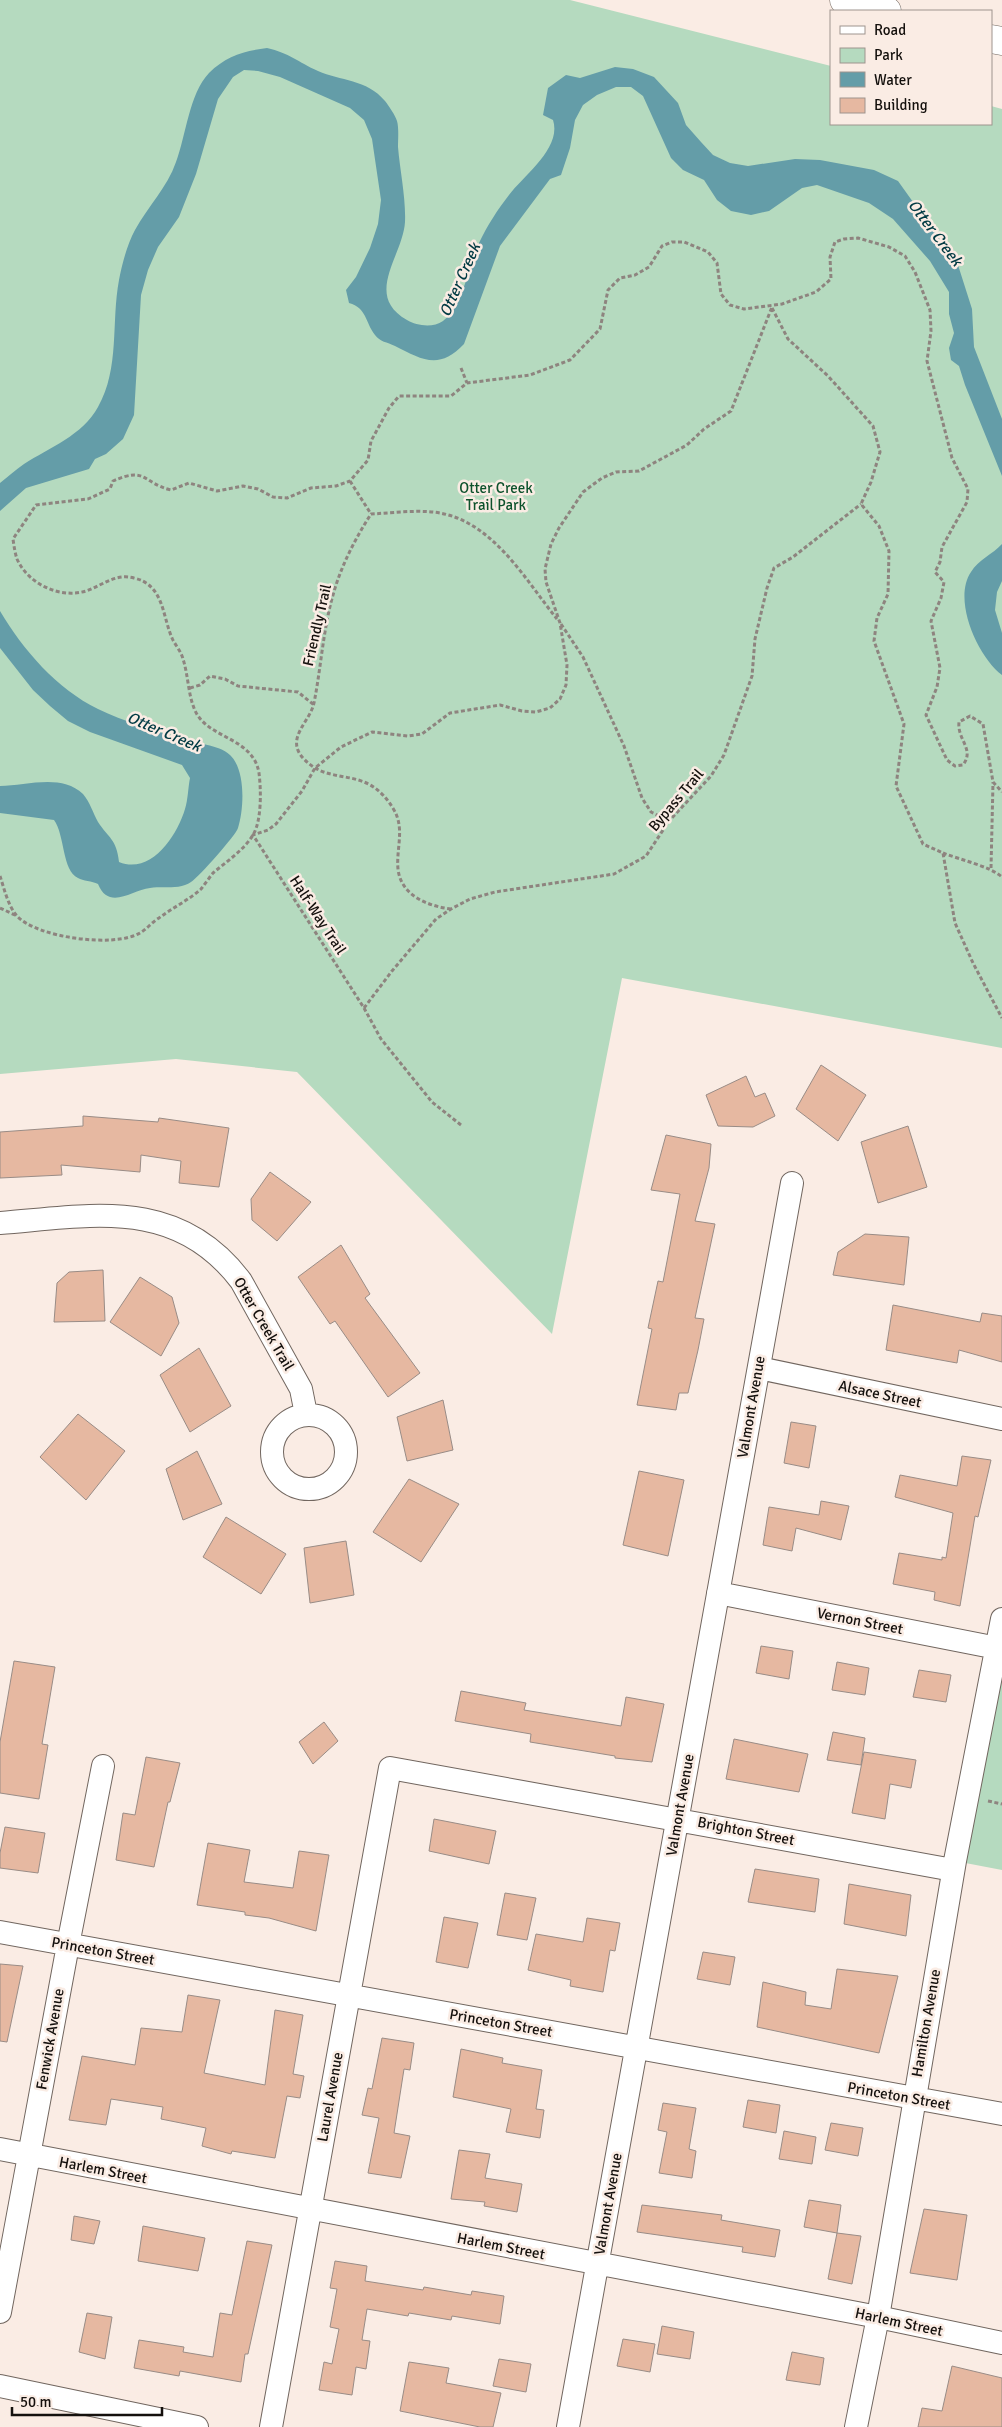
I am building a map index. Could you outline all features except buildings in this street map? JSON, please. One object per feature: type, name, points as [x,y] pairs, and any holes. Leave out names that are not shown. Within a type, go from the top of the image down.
[{"type":"highway","points":[[844,0],[883,10]]},
{"type":"street","name":"Valmont Avenue","points":[[568,2427],[792,1183]]},
{"type":"street","name":"Otter Creek Trail","points":[[0,1223],[118,1215],[161,1223],[190,1236],[224,1261],[240,1281],[301,1389],[306,1414]]},
{"type":"street","name":"Alsace Street","points":[[758,1368],[1002,1419]]},
{"type":"street","name":"Vernon Street","points":[[718,1593],[999,1648]]},
{"type":"street","name":"Hamilton Avenue","points":[[856,2427],[878,2317],[913,2098],[954,1870],[999,1648],[1002,1619]]},
{"type":"street","name":"Fenwick Avenue","points":[[0,2312],[103,1766]]},
{"type":"street","name":"Brighton Street","points":[[390,1768],[954,1870]]},
{"type":"street","name":"Laurel Avenue","points":[[272,2427],[390,1768]]},
{"type":"street","name":"Princeton Street","points":[[0,1932],[1002,2114]]},
{"type":"street","name":"Harlem Street","points":[[0,2149],[878,2317],[1002,2343]]},
{"type":"street","points":[[0,2386],[197,2427]]},
{"type":"path","points":[[253,835],[259,810],[258,770],[251,755],[241,744],[206,724],[193,708],[190,688],[186,679],[184,660],[172,637],[160,598],[152,587],[136,578],[118,576],[86,591],[71,594],[41,585],[29,575],[18,559],[13,539],[36,505],[88,499],[110,489],[113,481],[128,475],[139,474],[170,490],[189,482],[217,491],[243,486],[258,489],[273,498],[287,498],[311,488],[336,486],[350,481],[368,460],[371,441],[389,408],[399,396],[450,396],[467,383],[530,375],[570,360],[600,329],[608,290],[620,278],[635,275],[649,267],[662,246],[672,242],[684,242],[708,252],[718,263],[721,294],[730,305],[744,309],[772,307],[816,292],[831,279],[830,257],[835,242],[844,238],[858,238],[889,248],[905,256],[916,272],[930,310],[931,331],[927,361],[935,397],[952,458],[968,488],[967,502],[942,547],[940,562],[935,572],[944,582],[941,598],[931,621],[940,668],[937,687],[926,715],[947,760],[955,766],[963,765],[968,759],[968,750],[958,732],[959,722],[970,716],[983,724],[993,782],[991,868]]},
{"type":"path","points":[[772,307],[788,338],[828,376],[873,426],[880,452],[871,482],[860,504],[879,526],[889,551],[888,594],[877,618],[874,641],[904,724],[896,786],[923,844],[978,867],[991,868],[1002,876]]},
{"type":"path","points":[[0,908],[48,934],[87,939],[122,940],[140,933],[200,890],[212,875],[253,835],[268,830],[276,824],[302,791],[316,768],[341,747],[372,732],[408,736],[422,734],[450,713],[500,705],[522,711],[536,712],[550,708],[560,699],[566,685],[566,665],[560,623],[546,582],[546,570],[551,544],[570,510],[583,492],[602,478],[616,472],[639,471],[687,445],[731,411],[772,307]]},
{"type":"path","points":[[461,368],[467,383]]},
{"type":"path","points":[[350,481],[371,514],[433,512],[465,519],[520,568],[583,657],[624,746],[642,798],[651,812],[669,822]]},
{"type":"path","name":"Bypass Trail","points":[[364,1008],[392,971],[436,919],[451,909],[470,899],[495,892],[614,874],[646,856],[669,822],[711,776],[724,755],[752,676],[755,639],[767,588],[774,568],[793,557],[860,504]]},
{"type":"path","name":"Friendly Trail","points":[[371,514],[356,537],[332,596],[314,705],[300,726],[296,741],[302,757],[316,768],[327,774],[356,777],[373,785],[395,811],[398,820],[400,829],[398,870],[404,886],[415,897],[430,906],[451,909]]},
{"type":"path","points":[[190,688],[200,685],[210,676],[225,679],[238,686],[298,692],[314,705]]},
{"type":"path","points":[[993,782],[1002,792]]},
{"type":"path","name":"Half-Way Trail","points":[[253,835],[364,1008],[381,1039],[432,1102],[461,1126]]},
{"type":"path","points":[[943,853],[955,923],[973,963],[1002,1018]]},
{"type":"path","points":[[0,876],[5,893],[17,916]]},
{"type":"path","points":[[988,1801],[1002,1804]]},
{"type":"green space","name":"Otter Creek Trail Park","points":[[0,0],[570,0],[830,66],[830,125],[992,125],[992,106],[1002,109],[1002,1048],[622,978],[552,1334],[297,1072],[176,1059],[0,1074]]},
{"type":"green space","points":[[1002,1649],[1002,1870],[955,1861]]},
{"type":"water","name":"Otter Creek","points":[[267,48],[288,55],[318,71],[370,88],[385,101],[393,113],[398,127],[405,222],[403,235],[389,274],[388,299],[394,310],[415,324],[435,325],[443,321],[455,306],[465,285],[479,243],[489,224],[509,195],[547,151],[552,141],[553,120],[543,115],[548,88],[566,75],[580,78],[615,67],[633,69],[654,77],[678,103],[686,125],[701,142],[713,155],[730,163],[748,166],[795,159],[820,160],[874,170],[898,181],[958,265],[972,309],[974,347],[1002,419],[1002,476],[959,366],[951,360],[949,348],[954,333],[949,314],[949,292],[930,261],[893,219],[869,203],[817,185],[802,188],[769,211],[751,215],[731,211],[717,200],[704,180],[683,170],[671,158],[643,96],[631,87],[616,87],[597,95],[583,105],[575,120],[570,148],[561,175],[550,179],[500,246],[464,344],[446,358],[430,360],[413,355],[379,339],[359,308],[349,303],[346,290],[356,277],[370,248],[378,224],[381,200],[372,139],[364,120],[350,108],[280,77],[258,71],[244,70],[233,77],[218,99],[196,174],[179,217],[158,247],[148,270],[141,295],[134,415],[123,439],[106,454],[95,459],[89,469],[26,488],[0,511],[0,483],[24,464],[75,433],[92,417],[98,407],[105,392],[112,361],[117,296],[125,255],[135,230],[172,171],[192,104],[202,82],[215,67],[229,58]]},
{"type":"water","points":[[1002,544],[1002,581],[997,592],[995,610],[1002,633],[1002,675],[993,667],[977,642],[970,627],[964,597],[966,584],[971,572]]},
{"type":"water","points":[[0,611],[30,654],[55,679],[83,701],[128,722],[225,751],[235,762],[239,770],[242,790],[242,811],[238,828],[217,856],[191,882],[177,887],[150,888],[121,897],[108,896],[98,884],[80,879],[73,874],[66,861],[58,827],[54,820],[0,813],[0,786],[43,782],[64,784],[83,794],[98,822],[112,839],[119,862],[131,865],[142,863],[152,858],[161,850],[176,830],[186,805],[190,778],[182,765],[90,732],[68,721],[50,706],[33,690],[0,648]]}]
